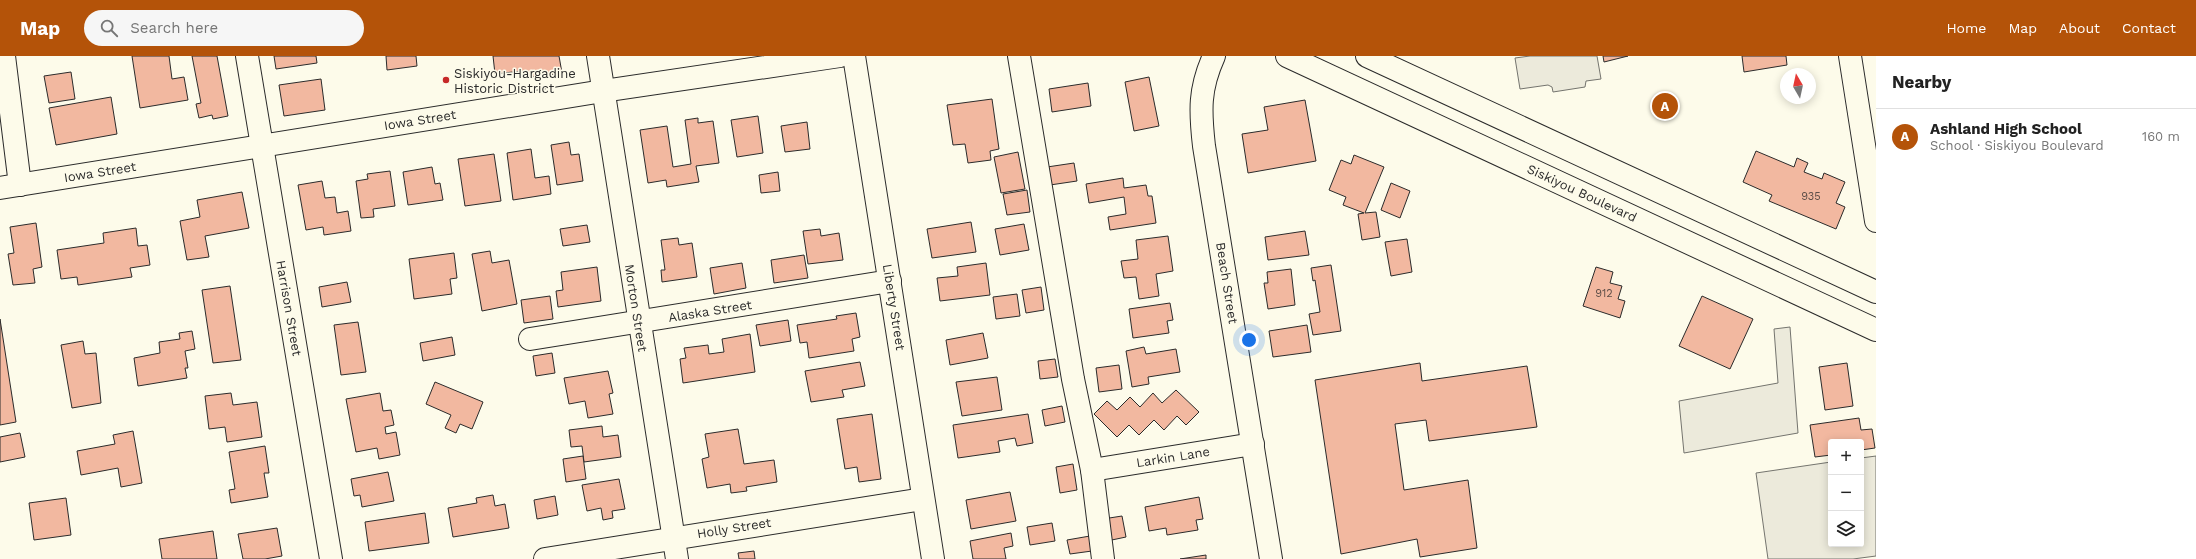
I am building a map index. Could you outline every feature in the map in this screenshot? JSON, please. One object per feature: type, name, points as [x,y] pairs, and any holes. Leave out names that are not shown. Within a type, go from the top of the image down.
[{"type":"street","points":[[4,56],[10,186]]},
{"type":"street","name":"Harrison Street","points":[[247,56],[331,559]]},
{"type":"street","name":"Morton Street","points":[[598,56],[638,322],[677,559]]},
{"type":"street","name":"Iowa Street","points":[[10,186],[603,91],[840,56]]},
{"type":"street","name":"Liberty Street","points":[[854,56],[933,559]]},
{"type":"street","points":[[1019,56],[1073,379],[1092,470],[1103,559]]},
{"type":"street","name":"Beach Street","points":[[1214,56],[1205,76],[1202,90],[1201,121],[1272,559]]},
{"type":"street","name":"Siskiyou Boulevard","points":[[1287,56],[1876,330]]},
{"type":"street","points":[[1367,56],[1876,292]]},
{"type":"street","points":[[1850,56],[1876,221]]},
{"type":"street","name":"Alaska Street","points":[[530,339],[890,281]]},
{"type":"street","name":"Larkin Lane","points":[[1092,470],[1253,444]]},
{"type":"street","name":"Holly Street","points":[[545,559],[674,537],[923,499]]},
{"type":"shaded area","points":[[1530,56],[1597,56],[1601,79],[1586,81],[1585,87],[1553,92],[1552,87],[1548,85],[1520,89],[1515,58]]},
{"type":"shaded area","points":[[1790,327],[1798,433],[1684,453],[1679,401],[1778,383],[1774,329]]},
{"type":"shaded area","points":[[1876,456],[1876,556],[1853,559],[1768,559],[1756,473],[1828,462],[1828,547],[1864,547],[1864,458]]},
{"type":"building","points":[[132,56],[169,56],[172,79],[184,77],[188,100],[140,108]]},
{"type":"building","points":[[192,56],[217,56],[228,116],[213,119],[212,115],[199,118],[196,104],[201,103]]},
{"type":"building","points":[[274,56],[316,56],[317,63],[276,69]]},
{"type":"building","points":[[386,56],[416,56],[417,66],[387,70]]},
{"type":"building","points":[[493,56],[559,56],[562,73],[523,78],[522,71],[495,74]]},
{"type":"building","points":[[1603,56],[1628,56],[1604,62]]},
{"type":"building","points":[[1742,56],[1786,56],[1787,65],[1744,72]]},
{"type":"building","points":[[71,72],[75,99],[49,103],[44,76]]},
{"type":"building","points":[[1149,77],[1159,126],[1134,131],[1125,82]]},
{"type":"building","points":[[321,79],[325,110],[284,116],[279,85]]},
{"type":"building","points":[[1088,83],[1091,106],[1052,112],[1049,89]]},
{"type":"building","points":[[111,97],[117,134],[56,145],[49,108]]},
{"type":"building","points":[[992,99],[999,149],[990,151],[991,160],[968,163],[965,144],[953,145],[947,105]]},
{"type":"building","points":[[1305,100],[1316,161],[1248,173],[1242,134],[1268,130],[1264,107]]},
{"type":"building","points":[[758,116],[763,153],[737,157],[731,120]]},
{"type":"building","points":[[698,118],[698,123],[713,121],[719,163],[696,166],[699,182],[667,187],[666,180],[648,183],[640,130],[667,126],[673,167],[691,164],[685,120]]},
{"type":"building","points":[[807,122],[810,149],[785,152],[781,126]]},
{"type":"building","points":[[569,142],[571,155],[579,154],[583,181],[557,185],[551,145]]},
{"type":"building","points":[[531,149],[535,178],[549,176],[551,194],[513,200],[507,153]]},
{"type":"building","points":[[1756,151],[1794,167],[1797,158],[1808,163],[1804,172],[1822,179],[1824,173],[1845,182],[1836,203],[1845,207],[1836,229],[1769,201],[1772,195],[1743,182]]},
{"type":"building","points":[[1018,152],[1025,189],[1001,193],[994,157]]},
{"type":"building","points":[[494,154],[501,201],[465,206],[458,159]]},
{"type":"building","points":[[1354,155],[1384,167],[1365,213],[1376,212],[1380,237],[1362,240],[1358,214],[1364,213],[1343,205],[1346,197],[1329,190],[1341,160],[1351,164]]},
{"type":"building","points":[[1074,163],[1077,181],[1050,185],[1047,167]]},
{"type":"building","points":[[432,167],[435,184],[440,183],[443,200],[408,205],[403,172]]},
{"type":"building","points":[[390,171],[395,206],[373,209],[374,217],[361,218],[356,181],[368,179],[367,174]]},
{"type":"building","points":[[778,172],[780,191],[761,193],[759,175]]},
{"type":"building","points":[[1123,178],[1124,188],[1146,185],[1148,196],[1152,196],[1156,223],[1110,230],[1108,217],[1126,214],[1124,197],[1089,203],[1086,184]]},
{"type":"building","points":[[322,181],[325,198],[335,197],[337,213],[348,211],[351,231],[324,235],[323,227],[306,230],[298,185]]},
{"type":"building","points":[[1391,183],[1410,191],[1400,218],[1381,210]]},
{"type":"building","points":[[1027,190],[1030,212],[1007,215],[1003,194]]},
{"type":"building","points":[[242,192],[249,228],[205,236],[209,257],[187,260],[180,221],[200,217],[197,200]]},
{"type":"building","points":[[971,222],[976,252],[932,258],[927,229]]},
{"type":"building","points":[[36,223],[42,267],[33,269],[35,283],[13,285],[8,254],[14,253],[10,227]]},
{"type":"building","points":[[1024,224],[1029,250],[1000,255],[995,229]]},
{"type":"building","points":[[587,225],[590,242],[563,246],[560,229]]},
{"type":"building","points":[[136,228],[138,246],[147,245],[150,265],[130,268],[132,277],[78,285],[77,277],[61,279],[57,250],[104,243],[103,233]]},
{"type":"building","points":[[820,229],[821,236],[839,233],[843,260],[808,264],[803,231]]},
{"type":"building","points":[[1305,231],[1309,255],[1268,260],[1265,237]]},
{"type":"building","points":[[1168,236],[1173,271],[1156,274],[1159,296],[1139,299],[1136,277],[1124,278],[1121,261],[1138,259],[1136,240]]},
{"type":"building","points":[[678,238],[679,245],[692,243],[697,277],[662,282],[661,270],[665,270],[661,240]]},
{"type":"building","points":[[1407,239],[1412,272],[1391,276],[1385,242]]},
{"type":"building","points":[[490,251],[492,263],[509,260],[517,304],[482,311],[472,254]]},
{"type":"building","points":[[454,253],[457,278],[450,279],[452,294],[414,299],[409,259]]},
{"type":"building","points":[[804,255],[808,278],[774,283],[771,260]]},
{"type":"building","points":[[742,263],[746,288],[714,294],[710,268]]},
{"type":"building","points":[[986,263],[990,295],[940,301],[937,278],[958,276],[957,267]]},
{"type":"building","points":[[1331,265],[1341,331],[1313,335],[1309,314],[1320,312],[1315,280],[1313,281],[1311,268]]},
{"type":"building","points":[[597,267],[601,301],[558,307],[556,291],[563,290],[561,272]]},
{"type":"building","points":[[1596,267],[1613,272],[1610,283],[1622,286],[1618,299],[1625,301],[1620,318],[1583,306]]},
{"type":"building","points":[[1291,269],[1295,305],[1268,309],[1264,283],[1268,283],[1267,272]]},
{"type":"building","points":[[347,282],[351,302],[322,307],[319,287]]},
{"type":"building","points":[[230,286],[241,360],[213,363],[202,290]]},
{"type":"building","points":[[1041,287],[1044,310],[1026,313],[1022,290]]},
{"type":"building","points":[[1017,294],[1020,316],[996,319],[993,297]]},
{"type":"building","points":[[550,296],[553,319],[524,323],[521,300]]},
{"type":"building","points":[[1702,296],[1753,319],[1730,369],[1679,346]]},
{"type":"building","points":[[1170,303],[1173,320],[1167,321],[1169,333],[1133,338],[1129,309]]},
{"type":"building","points":[[856,313],[860,337],[852,339],[854,351],[809,358],[807,342],[800,343],[797,325],[837,319],[836,316]]},
{"type":"building","points":[[0,319],[16,422],[0,425]]},
{"type":"building","points":[[788,320],[791,341],[760,346],[756,325]]},
{"type":"building","points":[[358,322],[366,372],[341,375],[334,325]]},
{"type":"building","points":[[1307,325],[1311,352],[1273,357],[1269,331]]},
{"type":"building","points":[[192,331],[195,349],[185,351],[188,368],[185,368],[187,378],[138,386],[134,358],[160,353],[159,342],[180,339],[179,333]]},
{"type":"building","points":[[983,333],[988,358],[950,365],[946,340]]},
{"type":"building","points":[[750,334],[755,372],[683,383],[680,359],[686,358],[684,348],[708,345],[709,354],[724,352],[722,339]]},
{"type":"building","points":[[452,337],[455,355],[423,361],[420,343]]},
{"type":"building","points":[[83,341],[85,354],[96,353],[101,403],[72,408],[61,345]]},
{"type":"building","points":[[1144,347],[1146,354],[1176,349],[1180,372],[1148,377],[1149,384],[1132,387],[1126,351]]},
{"type":"building","points":[[552,353],[555,373],[536,376],[533,356]]},
{"type":"building","points":[[1055,359],[1058,377],[1040,379],[1038,361]]},
{"type":"building","points":[[860,362],[865,386],[842,390],[844,397],[811,402],[805,371]]},
{"type":"building","points":[[1420,363],[1422,381],[1527,366],[1537,427],[1429,441],[1426,420],[1395,424],[1404,490],[1468,480],[1477,548],[1420,557],[1417,539],[1341,554],[1315,380]]},
{"type":"building","points":[[1847,363],[1853,406],[1825,410],[1819,367]]},
{"type":"building","points":[[1119,365],[1122,389],[1099,392],[1096,368]]},
{"type":"building","points":[[608,371],[613,393],[609,394],[613,414],[588,418],[585,401],[569,404],[564,378]]},
{"type":"building","points":[[997,377],[1002,410],[962,416],[956,382]]},
{"type":"building","points":[[435,382],[483,402],[472,429],[460,424],[456,433],[445,428],[451,415],[426,404]]},
{"type":"building","points":[[1176,390],[1199,412],[1186,425],[1177,416],[1164,430],[1154,420],[1139,435],[1129,425],[1117,437],[1094,414],[1107,401],[1117,410],[1130,397],[1140,407],[1153,393],[1162,403]]},
{"type":"building","points":[[231,393],[233,405],[257,402],[262,437],[227,442],[225,427],[209,429],[205,396]]},
{"type":"building","points":[[380,393],[383,411],[391,410],[394,425],[385,427],[386,434],[396,432],[400,455],[379,459],[377,448],[356,452],[346,399]]},
{"type":"building","points":[[1062,406],[1065,422],[1045,426],[1042,410]]},
{"type":"building","points":[[872,414],[881,479],[859,482],[857,467],[845,469],[837,419]]},
{"type":"building","points":[[1028,414],[1033,443],[1017,446],[1015,438],[998,441],[1000,452],[958,458],[953,425]]},
{"type":"building","points":[[1859,418],[1861,430],[1872,429],[1875,448],[1864,450],[1864,439],[1828,439],[1828,455],[1815,457],[1810,425]]},
{"type":"building","points":[[602,426],[603,437],[618,435],[621,457],[584,462],[582,446],[571,447],[569,430]]},
{"type":"building","points":[[738,429],[744,464],[774,460],[777,482],[746,487],[747,491],[731,493],[730,484],[707,488],[702,459],[709,457],[705,434]]},
{"type":"building","points":[[133,431],[142,483],[121,487],[118,468],[81,475],[77,451],[115,444],[113,435]]},
{"type":"building","points":[[20,433],[25,457],[0,462],[0,437]]},
{"type":"building","points":[[265,446],[269,473],[264,473],[268,497],[231,503],[229,490],[235,489],[229,452]]},
{"type":"building","points":[[583,456],[586,479],[566,482],[563,459]]},
{"type":"building","points":[[1073,464],[1077,490],[1060,493],[1056,467]]},
{"type":"building","points":[[388,472],[394,501],[362,507],[360,495],[354,496],[351,479]]},
{"type":"building","points":[[619,479],[625,509],[612,511],[613,518],[603,520],[601,508],[587,511],[582,485]]},
{"type":"building","points":[[1010,492],[1016,521],[971,529],[966,500]]},
{"type":"building","points":[[493,495],[495,506],[505,504],[509,528],[453,537],[448,508],[477,503],[476,498]]},
{"type":"building","points":[[555,496],[558,515],[537,519],[534,500]]},
{"type":"building","points":[[1199,497],[1203,519],[1196,520],[1198,530],[1167,535],[1166,528],[1149,531],[1145,507]]},
{"type":"building","points":[[66,498],[71,535],[34,540],[29,503]]},
{"type":"building","points":[[425,513],[429,543],[369,551],[365,522]]},
{"type":"building","points":[[1122,516],[1126,537],[1107,541],[1103,519]]},
{"type":"building","points":[[1052,523],[1055,541],[1030,545],[1027,527]]},
{"type":"building","points":[[277,528],[282,556],[265,559],[243,559],[238,534]]},
{"type":"building","points":[[213,531],[217,559],[162,559],[159,539]]},
{"type":"building","points":[[1011,533],[1013,546],[1004,548],[1006,559],[973,559],[970,541]]},
{"type":"building","points":[[1090,536],[1092,551],[1070,554],[1067,540]]},
{"type":"building","points":[[754,551],[755,559],[739,559],[738,553]]},
{"type":"building","points":[[1206,555],[1206,559],[1180,559]]},
{"type":"place","name":"Siskiyou-Hargadine Historic District","points":[[446,80]]},
{"type":"place","name":"Ashland High School","points":[[1665,106]]}]
